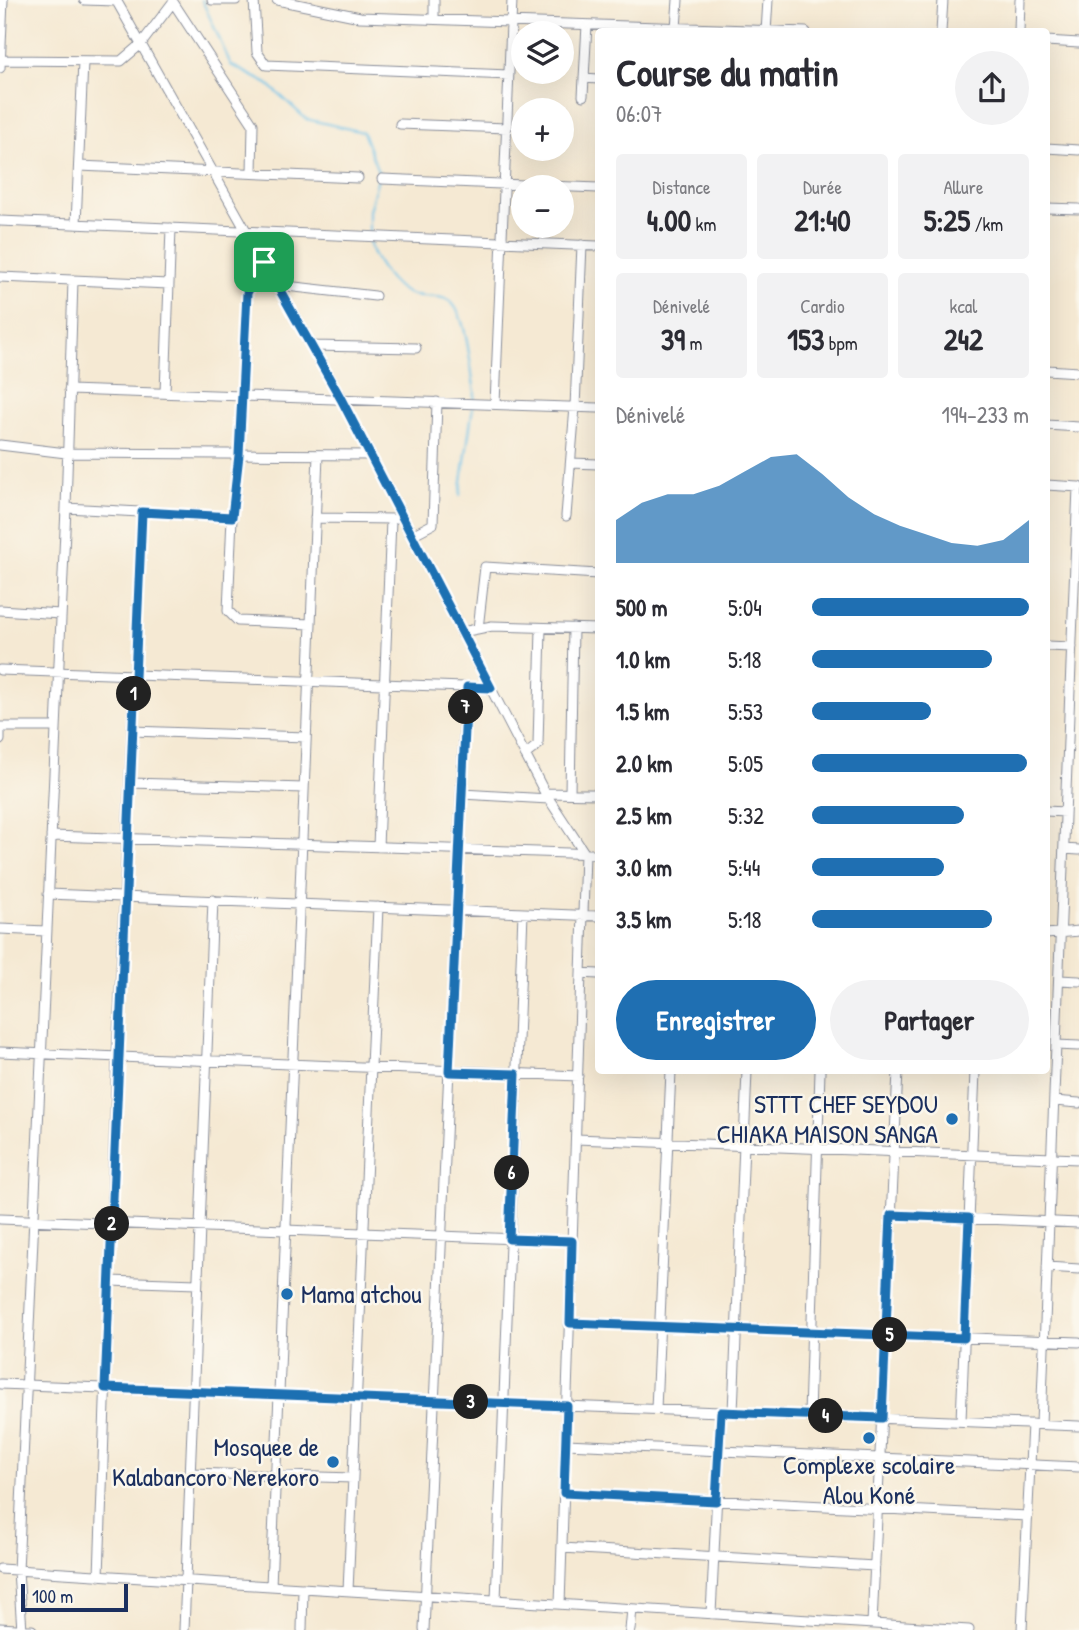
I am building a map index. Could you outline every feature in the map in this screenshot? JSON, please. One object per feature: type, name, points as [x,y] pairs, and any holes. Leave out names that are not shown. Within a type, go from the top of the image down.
[{"type":"street","points":[[0,68],[3,0]]},
{"type":"street","points":[[84,0],[116,1],[312,346],[547,796],[585,854],[560,1604]]},
{"type":"street","points":[[212,0],[236,0]]},
{"type":"street","points":[[254,0],[257,52],[265,65],[509,75]]},
{"type":"street","points":[[277,0],[360,17],[511,22],[495,404]]},
{"type":"street","points":[[434,0],[434,19]]},
{"type":"street","points":[[511,21],[512,0]]},
{"type":"street","points":[[574,24],[676,28],[677,0]]},
{"type":"street","points":[[766,28],[768,0]]},
{"type":"street","points":[[942,28],[943,0]]},
{"type":"street","points":[[1019,28],[1020,0]]},
{"type":"street","points":[[0,60],[121,61],[141,44],[173,2],[253,124],[252,173]]},
{"type":"street","points":[[583,96],[587,24]]},
{"type":"street","points":[[1050,41],[1079,43]]},
{"type":"street","points":[[76,224],[83,62]]},
{"type":"street","points":[[584,78],[595,79]]},
{"type":"street","points":[[400,124],[507,128]]},
{"type":"street","points":[[1050,148],[1079,150]]},
{"type":"street","points":[[79,166],[358,178]]},
{"type":"street","points":[[382,179],[595,188]]},
{"type":"street","points":[[1050,208],[1079,209]]},
{"type":"street","points":[[0,221],[595,246]]},
{"type":"street","points":[[165,393],[171,228]]},
{"type":"street","points":[[566,516],[575,407],[582,245]]},
{"type":"street","points":[[264,262],[247,293],[239,455],[232,517],[230,615],[238,621],[311,624]]},
{"type":"street","points":[[0,276],[169,284]]},
{"type":"street","points":[[22,1630],[19,1571],[26,1385],[66,508],[73,280]]},
{"type":"street","points":[[277,285],[375,296]]},
{"type":"street","points":[[312,346],[416,348]]},
{"type":"street","points":[[1050,370],[1079,372]]},
{"type":"street","points":[[69,390],[595,408]]},
{"type":"street","points":[[412,536],[433,524],[437,402]]},
{"type":"street","points":[[1050,425],[1079,426]]},
{"type":"street","points":[[0,445],[66,453],[371,455]]},
{"type":"street","points":[[271,1586],[318,455]]},
{"type":"street","points":[[571,463],[595,464]]},
{"type":"street","points":[[1023,1630],[1031,1465],[1044,1341],[1079,487],[1050,485]]},
{"type":"street","points":[[66,508],[232,517]]},
{"type":"street","points":[[99,1576],[117,1058],[142,512]]},
{"type":"street","points":[[315,518],[404,519]]},
{"type":"street","points":[[378,847],[391,520]]},
{"type":"street","points":[[478,629],[485,567],[595,574]]},
{"type":"street","points":[[0,610],[60,614]]},
{"type":"street","points":[[525,755],[538,745],[541,628]]},
{"type":"street","points":[[570,793],[573,628]]},
{"type":"street","points":[[462,632],[478,629],[595,629]]},
{"type":"street","points":[[1050,646],[1072,647]]},
{"type":"street","points":[[0,670],[491,688]]},
{"type":"street","points":[[424,1630],[467,687]]},
{"type":"street","points":[[0,740],[0,727],[55,727]]},
{"type":"street","points":[[132,731],[306,737]]},
{"type":"street","points":[[130,783],[304,788]]},
{"type":"street","points":[[462,794],[595,794]]},
{"type":"street","points":[[1050,811],[1065,812]]},
{"type":"street","points":[[51,836],[595,854]]},
{"type":"street","points":[[1064,849],[1079,850]]},
{"type":"street","points":[[48,894],[595,916]]},
{"type":"street","points":[[184,1630],[213,900]]},
{"type":"street","points":[[348,1591],[378,907]]},
{"type":"street","points":[[496,1601],[523,913]]},
{"type":"street","points":[[0,929],[46,931]]},
{"type":"street","points":[[1050,934],[1079,931]]},
{"type":"street","points":[[581,973],[595,974]]},
{"type":"street","points":[[1059,980],[1079,981]]},
{"type":"street","points":[[1050,993],[1058,994]]},
{"type":"street","points":[[1056,1045],[1079,1046]]},
{"type":"street","points":[[0,1052],[578,1076]]},
{"type":"street","points":[[656,1409],[671,1074]]},
{"type":"street","points":[[733,1412],[747,1074]]},
{"type":"street","points":[[809,1415],[820,1074]]},
{"type":"street","points":[[869,1626],[875,1566],[898,1074]]},
{"type":"street","points":[[961,1421],[975,1074]]},
{"type":"street","points":[[1054,1101],[1079,1103]]},
{"type":"street","points":[[576,1139],[1079,1159]]},
{"type":"street","points":[[891,1215],[1079,1223]]},
{"type":"street","points":[[0,1219],[572,1241]]},
{"type":"street","points":[[1047,1267],[1079,1269]]},
{"type":"street","points":[[110,1281],[197,1284]]},
{"type":"street","points":[[570,1323],[1079,1342]]},
{"type":"street","points":[[0,1384],[1079,1426]]},
{"type":"street","points":[[711,1614],[721,1412]]},
{"type":"street","points":[[566,1444],[1079,1467]]},
{"type":"street","points":[[190,1473],[353,1478]]},
{"type":"street","points":[[564,1493],[1028,1516]]},
{"type":"street","points":[[562,1548],[875,1566]]},
{"type":"street","points":[[0,1569],[869,1626],[969,1630]]},
{"type":"street","points":[[302,1630],[303,1588]]},
{"type":"street","points":[[630,1630],[632,1609]]},
{"type":"street","points":[[0,1628],[32,1630]]},
{"type":"waterway","points":[[202,0],[231,65],[268,84],[306,119],[363,132],[379,174],[369,211],[369,233]]},
{"type":"waterway","points":[[369,238],[377,262],[396,286],[410,294],[438,297],[452,303],[462,321],[468,345],[474,401]]},
{"type":"waterway","points":[[460,495],[473,406]]},
{"type":"place","name":"STTT CHEF SEYDOU CHIAKA MAISON SANGA","points":[[952,1119]]},
{"type":"place","name":"Mama atchou","points":[[287,1294]]},
{"type":"place","name":"Complexe scolaire Alou Koné","points":[[869,1438]]},
{"type":"place","name":"Mosquee de Kalabancoro Nerekoro","points":[[333,1462]]},
{"type":"route","points":[[264,262],[247,293],[239,455],[232,517],[142,512],[105,1388],[567,1406],[564,1493],[716,1501],[721,1412],[882,1418],[886,1335],[888,1275],[891,1215],[969,1218],[964,1338],[886,1335],[659,1326],[570,1323],[572,1241],[509,1239],[516,1074],[449,1072],[467,687],[491,688],[341,399],[264,262]]}]
